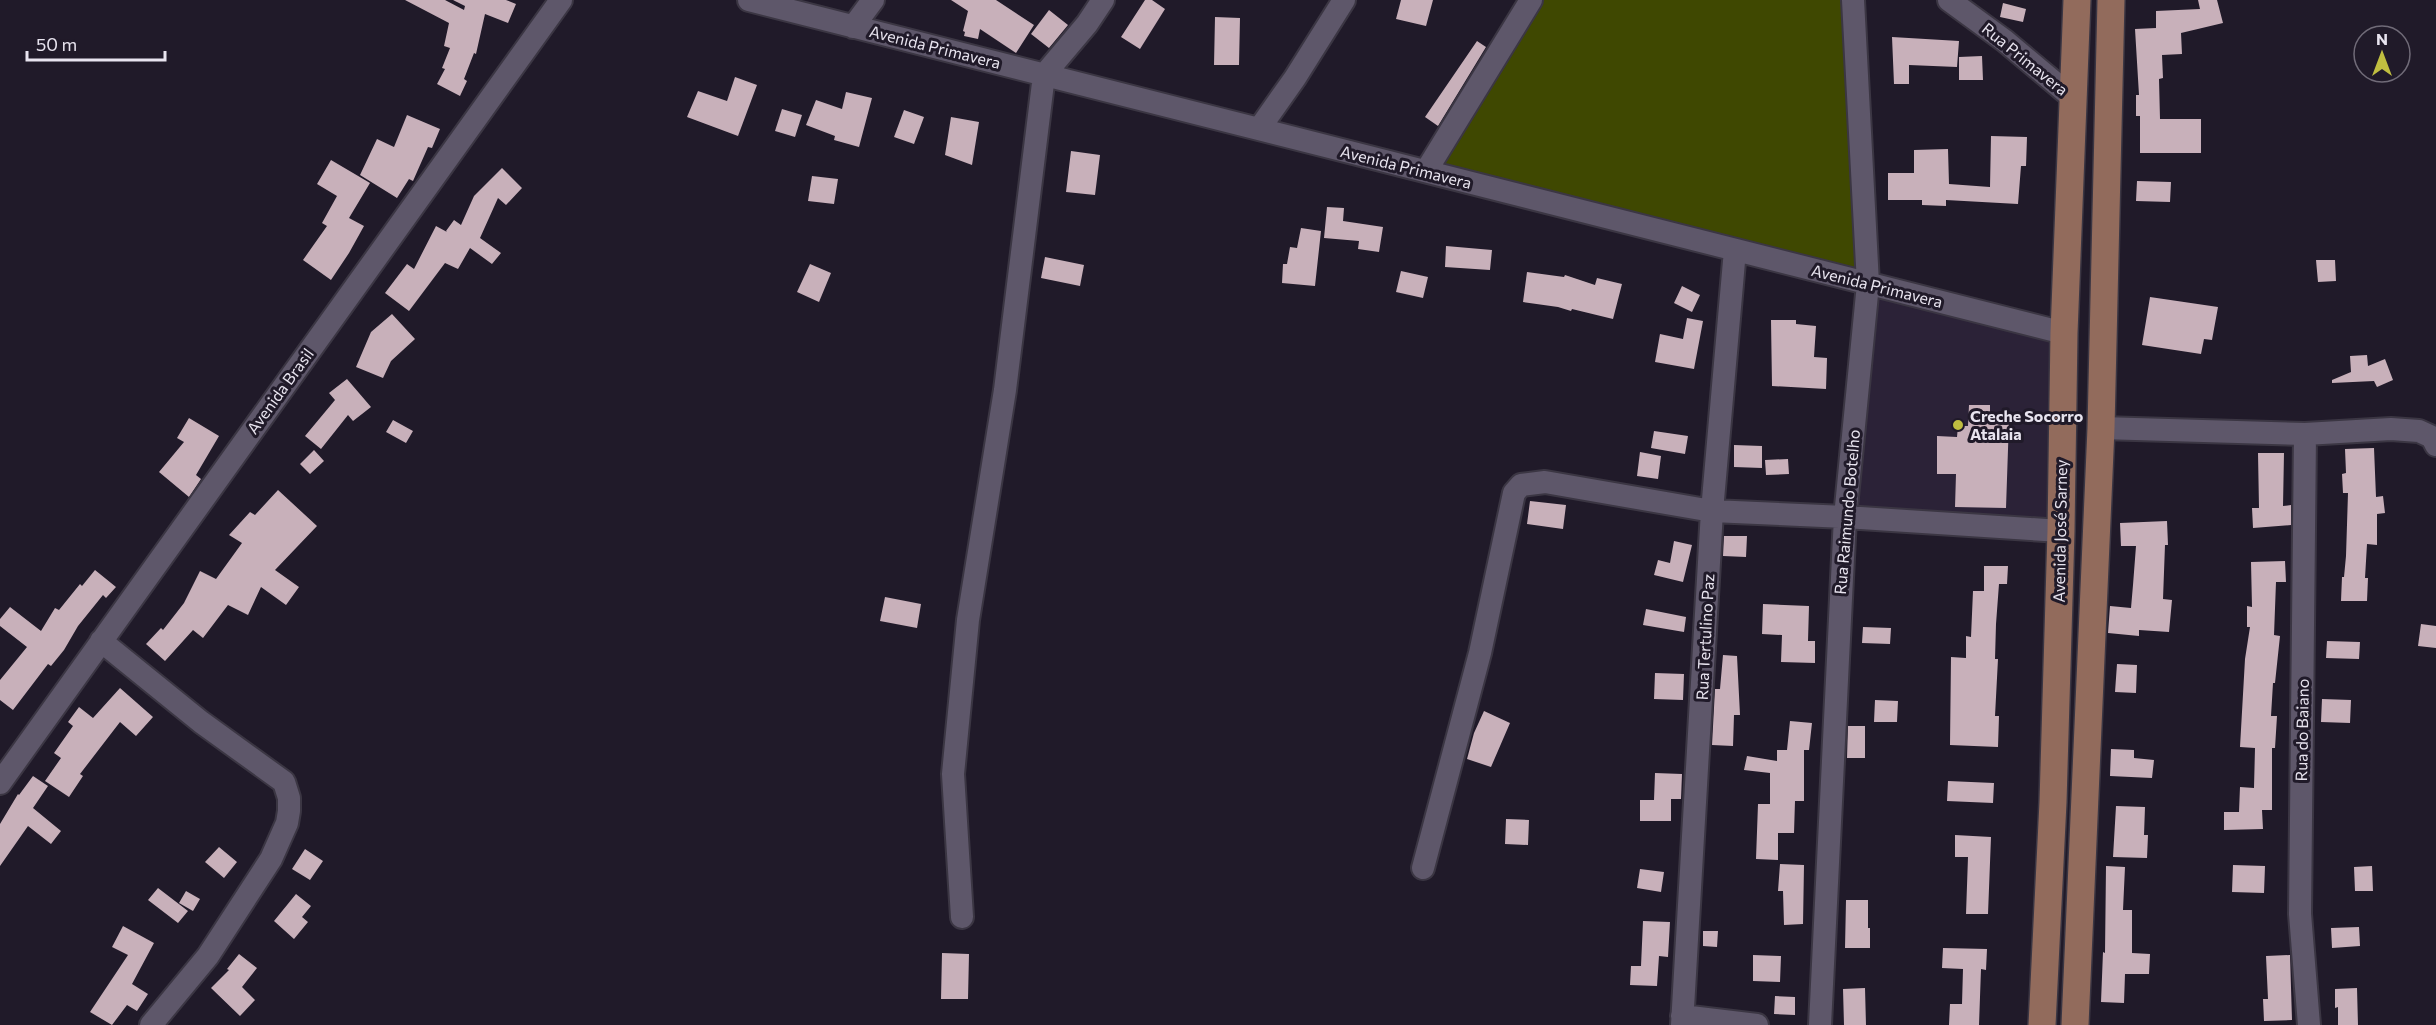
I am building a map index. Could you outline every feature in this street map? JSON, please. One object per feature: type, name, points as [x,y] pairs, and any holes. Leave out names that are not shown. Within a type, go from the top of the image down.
[{"type":"main road","name":"Avenida José Sarney","points":[[2042,1025],[2053,802],[2061,531],[2062,398],[2077,0]]},
{"type":"main road","points":[[2075,1025],[2102,400],[2110,0]]},
{"type":"main road","points":[[2062,398],[2102,400]]},
{"type":"street","name":"Avenida Brasil","points":[[0,783],[561,0]]},
{"type":"street","name":"Avenida Primavera","points":[[749,0],[2064,333]]},
{"type":"street","points":[[853,27],[873,0]]},
{"type":"street","points":[[962,917],[953,774],[968,620],[1005,390],[1044,75],[1087,24],[1103,0]]},
{"type":"street","points":[[1259,129],[1295,78],[1344,0]]},
{"type":"street","points":[[1426,171],[1531,0]]},
{"type":"street","name":"Rua Raimundo Botelho","points":[[1820,1025],[1845,517],[1868,284],[1853,0]]},
{"type":"street","name":"Rua Primavera","points":[[1948,0],[2005,41],[2073,98]]},
{"type":"street","name":"Rua Tertulino Paz","points":[[1682,1020],[1712,511],[1735,250]]},
{"type":"street","points":[[2101,428],[2305,434],[2391,429],[2419,431],[2432,437],[2436,445]]},
{"type":"street","name":"Rua do Baiano","points":[[2305,434],[2300,914],[2309,1025]]},
{"type":"street","points":[[1423,868],[1480,653],[1514,494],[1521,485],[1545,482],[1712,511],[2061,531]]},
{"type":"street","points":[[101,641],[201,722],[284,782],[290,798],[287,823],[270,859],[208,956],[151,1025]]},
{"type":"street","points":[[1682,1020],[1757,1025]]},
{"type":"shaded area","name":"Creche Socorro Atalaia","points":[[1868,284],[2064,333],[2061,531],[1845,517]]},
{"type":"green space","points":[[1531,0],[1844,0],[1868,284],[1426,171]]},
{"type":"building","points":[[405,0],[445,0],[464,10],[465,6],[453,0],[506,0],[516,4],[508,23],[485,14],[476,54],[474,53],[464,79],[467,81],[460,96],[437,84],[445,69],[442,68],[450,48],[444,46],[449,23]]},
{"type":"building","points":[[951,0],[996,0],[1034,25],[1016,53],[980,29],[978,39],[964,36],[968,11]]},
{"type":"building","points":[[1145,0],[1152,0],[1165,9],[1140,49],[1121,37]]},
{"type":"building","points":[[1401,0],[1433,0],[1426,26],[1396,19]]},
{"type":"building","points":[[2198,0],[2217,0],[2223,23],[2181,33],[2182,54],[2162,55],[2163,78],[2159,79],[2160,119],[2201,119],[2201,153],[2140,153],[2140,116],[2136,116],[2136,95],[2139,95],[2135,29],[2156,28],[2156,11],[2200,9]]},
{"type":"building","points":[[2003,3],[2026,9],[2023,22],[2000,17]]},
{"type":"building","points":[[1049,10],[1068,25],[1049,48],[1031,34]]},
{"type":"building","points":[[1215,17],[1240,18],[1239,65],[1214,65]]},
{"type":"building","points":[[1892,37],[1959,41],[1957,67],[1909,65],[1909,84],[1894,84]]},
{"type":"building","points":[[1477,41],[1486,47],[1438,126],[1425,117]]},
{"type":"building","points":[[1982,56],[1983,80],[1959,80],[1959,57]]},
{"type":"building","points":[[735,77],[757,85],[738,136],[687,117],[698,91],[727,101]]},
{"type":"building","points":[[846,92],[872,98],[859,147],[834,140],[835,136],[806,125],[816,100],[842,109]]},
{"type":"building","points":[[782,109],[802,115],[795,137],[775,131]]},
{"type":"building","points":[[904,110],[924,117],[914,144],[894,137]]},
{"type":"building","points":[[407,115],[440,129],[432,148],[428,147],[413,181],[409,179],[397,198],[360,175],[377,139],[394,147]]},
{"type":"building","points":[[951,117],[979,122],[972,165],[945,155]]},
{"type":"building","points":[[1991,136],[2027,137],[2026,166],[2021,166],[2018,204],[1946,200],[1946,206],[1922,205],[1922,200],[1888,200],[1888,173],[1914,173],[1914,150],[1948,149],[1949,184],[1990,187]]},
{"type":"building","points":[[1071,151],[1100,155],[1095,195],[1066,192]]},
{"type":"building","points":[[331,160],[370,183],[349,218],[364,226],[331,280],[303,260],[327,226],[322,223],[337,196],[317,184]]},
{"type":"building","points":[[502,168],[522,188],[506,205],[498,198],[480,238],[501,253],[492,264],[470,248],[458,269],[445,263],[409,311],[385,293],[407,264],[414,269],[436,226],[447,232],[454,220],[461,225],[474,196]]},
{"type":"building","points":[[812,176],[838,179],[834,204],[808,201]]},
{"type":"building","points":[[2137,181],[2171,182],[2170,202],[2136,201]]},
{"type":"building","points":[[1327,207],[1344,208],[1343,221],[1383,227],[1379,252],[1358,249],[1359,241],[1324,238]]},
{"type":"building","points":[[1301,228],[1321,231],[1315,286],[1282,283],[1283,264],[1287,264],[1290,247],[1297,248]]},
{"type":"building","points":[[1446,246],[1492,250],[1490,270],[1445,267]]},
{"type":"building","points":[[1045,257],[1084,265],[1080,286],[1041,278]]},
{"type":"building","points":[[2316,260],[2335,260],[2336,281],[2318,282]]},
{"type":"building","points":[[810,264],[831,273],[819,302],[797,292]]},
{"type":"building","points":[[1401,271],[1428,277],[1423,298],[1396,292]]},
{"type":"building","points":[[1527,272],[1564,277],[1565,275],[1595,285],[1597,278],[1622,284],[1613,319],[1572,309],[1571,311],[1523,302]]},
{"type":"building","points":[[1682,286],[1700,295],[1692,312],[1674,303]]},
{"type":"building","points":[[2150,297],[2218,307],[2212,340],[2204,339],[2201,354],[2142,345]]},
{"type":"building","points":[[392,314],[415,339],[391,361],[383,378],[356,367],[371,332]]},
{"type":"building","points":[[1687,318],[1703,321],[1694,369],[1655,362],[1660,334],[1683,339]]},
{"type":"building","points":[[1771,320],[1796,320],[1796,324],[1816,326],[1814,357],[1827,358],[1826,389],[1772,386]]},
{"type":"building","points":[[2367,355],[2368,366],[2385,359],[2393,380],[2377,387],[2374,381],[2332,383],[2332,380],[2351,372],[2350,356]]},
{"type":"building","points":[[347,379],[371,407],[353,421],[348,415],[321,449],[305,436],[335,400],[329,393]]},
{"type":"building","points":[[1969,405],[1990,405],[1990,419],[2009,420],[2006,508],[1955,507],[1956,474],[1937,474],[1937,436],[1957,437],[1958,426],[1968,426]]},
{"type":"building","points":[[189,418],[219,436],[196,475],[201,479],[189,497],[159,472],[184,442],[177,438]]},
{"type":"building","points":[[393,420],[413,431],[406,443],[386,432]]},
{"type":"building","points":[[1654,431],[1688,436],[1685,454],[1651,448]]},
{"type":"building","points":[[1734,445],[1762,446],[1762,468],[1734,467]]},
{"type":"building","points":[[2374,448],[2376,497],[2383,496],[2385,513],[2377,514],[2377,545],[2367,544],[2365,578],[2368,578],[2367,601],[2341,601],[2346,556],[2348,493],[2343,493],[2342,474],[2346,473],[2345,449]]},
{"type":"building","points":[[314,450],[324,461],[310,474],[300,464]]},
{"type":"building","points":[[1640,452],[1661,456],[1658,479],[1637,476]]},
{"type":"building","points":[[2258,453],[2284,453],[2283,506],[2291,505],[2291,525],[2253,528],[2252,508],[2259,508]]},
{"type":"building","points":[[1788,459],[1789,474],[1766,475],[1765,460]]},
{"type":"building","points":[[278,490],[317,526],[275,570],[299,587],[286,605],[261,587],[248,615],[228,605],[203,638],[193,630],[165,661],[146,644],[161,628],[163,630],[184,603],[200,571],[216,579],[242,543],[229,535],[250,512],[255,515]]},
{"type":"building","points":[[1530,501],[1566,505],[1563,529],[1527,524]]},
{"type":"building","points":[[2167,521],[2168,545],[2165,545],[2163,599],[2172,600],[2169,632],[2139,630],[2139,636],[2108,633],[2110,606],[2131,608],[2136,546],[2121,546],[2120,523]]},
{"type":"building","points":[[1724,536],[1747,536],[1746,557],[1723,556]]},
{"type":"building","points":[[1674,541],[1692,545],[1683,582],[1654,575],[1658,560],[1670,563]]},
{"type":"building","points":[[2285,561],[2286,582],[2276,582],[2274,635],[2280,636],[2271,716],[2277,716],[2275,748],[2272,748],[2272,810],[2262,810],[2263,829],[2224,830],[2224,812],[2239,812],[2240,787],[2254,788],[2255,748],[2240,747],[2245,659],[2250,627],[2247,627],[2247,606],[2252,607],[2251,562]]},
{"type":"building","points":[[1984,566],[2008,566],[2007,584],[1999,584],[1996,624],[1995,659],[1998,659],[1995,716],[1999,716],[1998,747],[1950,745],[1951,657],[1966,658],[1966,636],[1971,637],[1973,591],[1984,591]]},
{"type":"building","points":[[95,570],[116,587],[106,598],[103,595],[78,626],[64,650],[51,666],[48,664],[13,710],[0,700],[0,680],[27,647],[0,626],[0,619],[10,607],[41,631],[55,608],[59,610]]},
{"type":"building","points":[[885,597],[921,604],[917,628],[880,621]]},
{"type":"building","points":[[1763,604],[1809,606],[1808,641],[1815,641],[1815,663],[1781,662],[1782,635],[1762,634]]},
{"type":"building","points":[[1646,609],[1686,617],[1684,632],[1643,625]]},
{"type":"building","points":[[2421,624],[2436,626],[2436,648],[2418,646]]},
{"type":"building","points":[[1863,627],[1891,628],[1890,644],[1862,643]]},
{"type":"building","points":[[2327,641],[2360,642],[2359,659],[2326,658]]},
{"type":"building","points":[[1723,655],[1737,656],[1740,715],[1734,715],[1733,746],[1712,745],[1715,689],[1720,689]]},
{"type":"building","points":[[2117,664],[2137,665],[2136,693],[2115,692]]},
{"type":"building","points":[[1655,673],[1684,674],[1683,700],[1654,699]]},
{"type":"building","points":[[120,688],[153,717],[136,736],[120,722],[80,774],[83,776],[69,797],[45,781],[61,758],[54,753],[73,726],[68,722],[79,707],[93,718]]},
{"type":"building","points":[[2322,699],[2351,700],[2350,723],[2321,722]]},
{"type":"building","points":[[1875,700],[1898,701],[1897,722],[1874,722]]},
{"type":"building","points":[[1484,711],[1510,723],[1491,767],[1467,759],[1474,733]]},
{"type":"building","points":[[1790,721],[1812,723],[1809,750],[1804,750],[1804,801],[1795,801],[1794,833],[1778,833],[1778,860],[1756,859],[1758,804],[1770,804],[1770,773],[1744,770],[1747,756],[1777,761],[1777,750],[1787,750]]},
{"type":"building","points":[[1848,726],[1865,726],[1865,758],[1847,758]]},
{"type":"building","points":[[2111,749],[2134,750],[2134,758],[2154,760],[2152,778],[2110,776]]},
{"type":"building","points":[[1655,773],[1682,774],[1681,799],[1671,799],[1671,821],[1640,821],[1640,800],[1654,800]]},
{"type":"building","points":[[33,776],[48,786],[33,808],[61,831],[51,844],[28,826],[0,866],[0,824],[18,794]]},
{"type":"building","points":[[1948,781],[1994,783],[1993,803],[1947,801]]},
{"type":"building","points":[[2116,806],[2145,807],[2144,835],[2148,835],[2147,858],[2113,857]]},
{"type":"building","points":[[1506,819],[1529,820],[1528,845],[1505,844]]},
{"type":"building","points":[[1955,835],[1991,837],[1988,914],[1966,914],[1968,857],[1955,857]]},
{"type":"building","points":[[219,847],[237,862],[224,878],[205,862]]},
{"type":"building","points":[[305,849],[323,861],[310,880],[292,869]]},
{"type":"building","points":[[1780,864],[1804,865],[1803,924],[1784,925],[1783,891],[1778,891]]},
{"type":"building","points":[[2233,865],[2265,866],[2264,893],[2232,892]]},
{"type":"building","points":[[2106,866],[2125,867],[2123,910],[2132,910],[2132,953],[2150,954],[2149,974],[2125,974],[2124,1003],[2101,1002],[2103,952],[2105,953]]},
{"type":"building","points":[[2372,866],[2373,891],[2355,891],[2354,867]]},
{"type":"building","points":[[1640,869],[1664,872],[1661,892],[1637,888]]},
{"type":"building","points":[[158,888],[188,911],[178,923],[148,900]]},
{"type":"building","points":[[186,891],[200,899],[193,911],[179,903]]},
{"type":"building","points":[[296,894],[311,906],[302,917],[308,922],[294,939],[274,921]]},
{"type":"building","points":[[1846,900],[1868,900],[1870,948],[1845,948]]},
{"type":"building","points":[[1643,921],[1670,922],[1668,957],[1659,956],[1657,986],[1630,985],[1631,966],[1641,966]]},
{"type":"building","points":[[123,926],[154,943],[132,984],[148,994],[137,1011],[127,1005],[112,1025],[90,1012],[128,955],[112,947]]},
{"type":"building","points":[[2359,927],[2360,946],[2332,948],[2331,928]]},
{"type":"building","points":[[1703,931],[1718,931],[1717,947],[1703,946]]},
{"type":"building","points":[[1943,948],[1987,949],[1986,970],[1981,969],[1979,1025],[1949,1025],[1950,1004],[1962,1004],[1963,969],[1942,968]]},
{"type":"building","points":[[942,953],[969,954],[968,999],[941,999]]},
{"type":"building","points":[[239,954],[257,968],[242,987],[255,1000],[240,1016],[211,988],[229,970],[227,969]]},
{"type":"building","points":[[1753,955],[1781,956],[1780,982],[1753,981]]},
{"type":"building","points":[[2290,955],[2292,1020],[2264,1021],[2263,999],[2268,999],[2266,956]]},
{"type":"building","points":[[1865,988],[1866,1025],[1844,1025],[1843,989]]},
{"type":"building","points":[[2357,988],[2358,1025],[2338,1025],[2335,989]]},
{"type":"building","points":[[1775,996],[1795,997],[1795,1015],[1774,1014]]},
{"type":"place","name":"Creche Socorro Atalaia","points":[[1958,425]]}]
